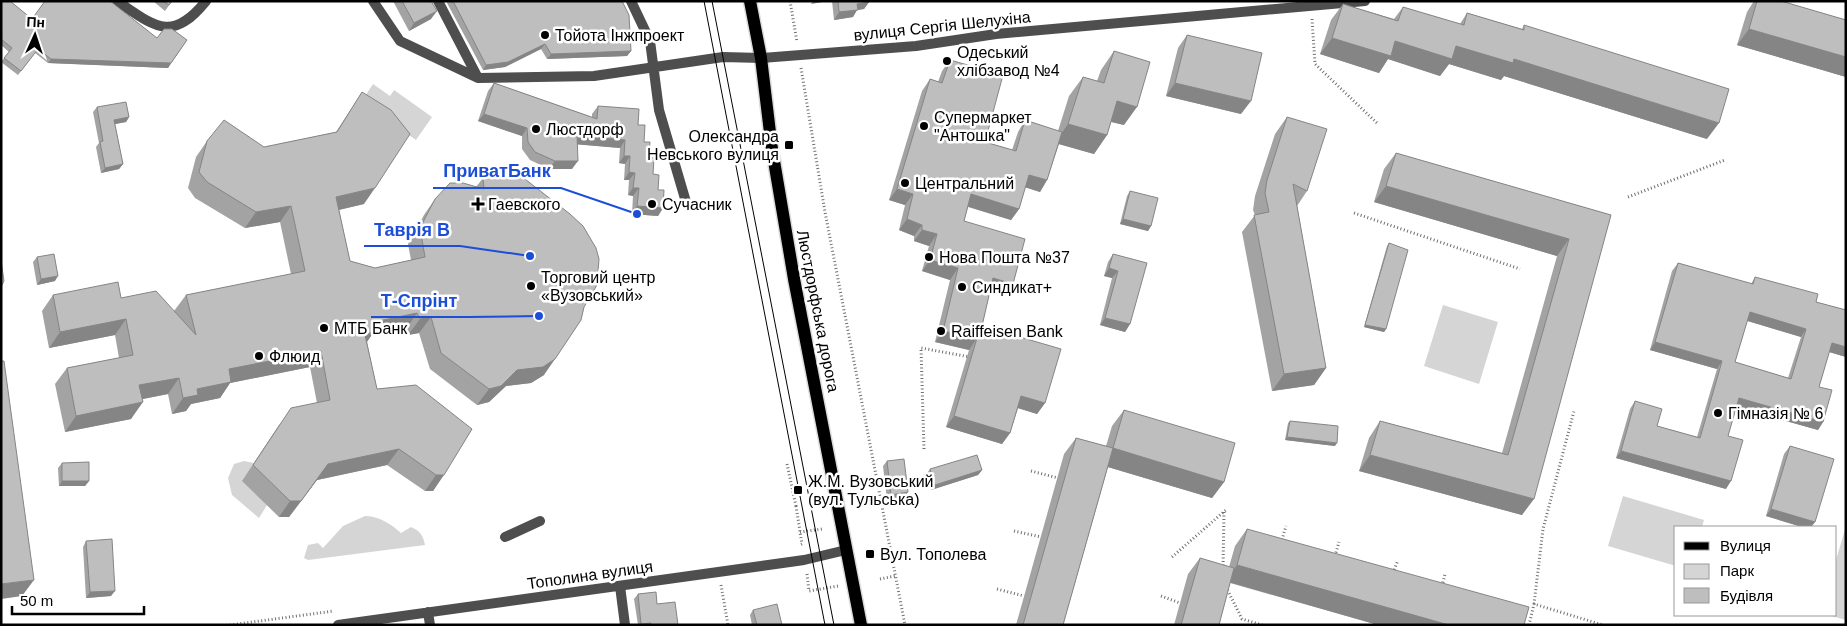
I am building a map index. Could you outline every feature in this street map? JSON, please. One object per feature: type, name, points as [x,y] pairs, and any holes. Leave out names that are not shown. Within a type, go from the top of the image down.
[{"type":"main road","name":"Люстдорфська дорога","points":[[750,1],[761,58],[773,159],[861,625]]},
{"type":"street","points":[[117,1],[150,24],[173,27],[192,19],[206,1]]},
{"type":"street","points":[[373,1],[400,41],[478,78]]},
{"type":"street","points":[[438,1],[478,78]]},
{"type":"street","points":[[631,1],[650,41],[659,110],[686,202]]},
{"type":"street","name":"вулиця Сергія Шелухіна","points":[[478,78],[594,76],[723,57],[799,57],[916,46],[996,34],[1365,1]]},
{"type":"street","points":[[505,537],[540,521]]},
{"type":"street","name":"Тополина вулиця","points":[[338,625],[804,560],[846,550]]},
{"type":"street","points":[[620,586],[625,625]]},
{"type":"street","points":[[428,612],[430,625]]},
{"type":"path","points":[[790,1],[825,212],[904,625]]},
{"type":"path","points":[[1311,6],[1315,64],[1378,124]]},
{"type":"path","points":[[1628,197],[1724,160]]},
{"type":"path","points":[[1354,213],[1520,269]]},
{"type":"path","points":[[924,449],[921,348],[976,358]]},
{"type":"path","points":[[1529,625],[1534,604],[1543,530],[1574,411]]},
{"type":"path","points":[[787,464],[797,512]]},
{"type":"path","points":[[1031,471],[1058,478]]},
{"type":"path","points":[[796,506],[802,544],[796,546]]},
{"type":"path","points":[[1172,557],[1227,509]]},
{"type":"path","points":[[1223,572],[1224,512]]},
{"type":"path","points":[[1279,550],[1286,526]]},
{"type":"path","points":[[800,532],[822,529]]},
{"type":"path","points":[[1014,531],[1041,536]]},
{"type":"path","points":[[1333,565],[1339,542]]},
{"type":"path","points":[[1390,582],[1398,560]]},
{"type":"path","points":[[719,572],[728,625]]},
{"type":"path","points":[[807,574],[809,590],[838,586]]},
{"type":"path","points":[[1440,593],[1445,574]]},
{"type":"path","points":[[880,579],[895,576]]},
{"type":"path","points":[[1223,582],[1242,619],[1262,625]]},
{"type":"path","points":[[997,590],[1024,596]]},
{"type":"path","points":[[1161,596],[1180,603]]},
{"type":"path","points":[[1534,604],[1603,625]]},
{"type":"green space","points":[[373,84],[390,96],[394,90],[432,117],[416,140],[361,102]]},
{"type":"green space","points":[[1443,305],[1498,322],[1479,384],[1424,366]]},
{"type":"green space","points":[[244,461],[254,463],[267,505],[259,518],[232,495],[228,478],[234,464]]},
{"type":"green space","points":[[1623,496],[1704,520],[1702,526],[1674,526],[1674,565],[1608,546]]},
{"type":"green space","points":[[365,516],[375,517],[384,521],[401,533],[411,527],[421,534],[425,545],[308,560],[304,558],[308,545],[318,543],[323,548],[343,526]]},
{"type":"green space","points":[[1846,526],[1846,620],[1832,616],[1837,616],[1837,557]]},
{"type":"building","points":[[1,1],[10,1],[32,19],[45,1],[110,1],[157,38],[164,29],[172,29],[187,40],[171,63],[51,59],[38,49],[21,71],[4,58],[12,48],[1,39]]},
{"type":"building","points":[[163,1],[172,1],[169,5]]},
{"type":"building","points":[[402,1],[431,1],[437,11],[414,23]]},
{"type":"building","name":"Тойота Інжпроект","points":[[453,1],[622,1],[629,15],[631,51],[551,54],[545,44],[508,62],[486,65]]},
{"type":"building","points":[[838,1],[869,2],[857,4],[858,10],[839,12]]},
{"type":"building","points":[[1757,1],[1781,1],[1846,20],[1846,57],[1749,29]]},
{"type":"building","points":[[1343,4],[1398,21],[1403,7],[1464,25],[1467,13],[1524,30],[1524,25],[1729,89],[1719,123],[1514,59],[1513,63],[1456,46],[1452,59],[1395,41],[1391,56],[1332,38]]},
{"type":"building","points":[[1187,35],[1262,53],[1251,101],[1175,83]]},
{"type":"building","points":[[1114,51],[1150,62],[1137,107],[1117,101],[1107,135],[1068,124],[1083,77],[1104,83]]},
{"type":"building","points":[[950,60],[1003,75],[985,142],[1016,151],[1025,120],[1062,132],[1047,180],[1029,175],[1019,209],[971,194],[964,221],[1025,239],[1013,284],[993,278],[982,326],[1061,349],[1045,403],[1021,396],[1010,433],[954,416],[977,338],[943,331],[958,268],[930,260],[937,234],[922,230],[922,225],[907,219],[913,194],[897,189],[930,79],[942,83]]},
{"type":"building","points":[[494,83],[597,119],[598,106],[639,109],[638,125],[645,125],[644,142],[650,142],[649,157],[654,158],[653,174],[659,175],[658,190],[664,190],[663,208],[637,206],[639,188],[633,188],[635,173],[629,172],[630,156],[624,156],[625,140],[577,136],[578,161],[555,161],[535,152],[528,142],[527,128],[484,114]]},
{"type":"building","points":[[362,92],[391,110],[410,134],[375,188],[336,197],[350,261],[375,268],[425,257],[420,228],[435,199],[450,183],[463,183],[484,189],[483,178],[494,172],[510,170],[521,176],[583,226],[596,248],[599,259],[597,285],[584,307],[581,320],[555,359],[543,367],[517,370],[501,386],[489,389],[441,353],[431,317],[420,319],[417,313],[374,322],[375,331],[365,335],[377,389],[416,385],[472,429],[444,475],[436,475],[399,449],[328,464],[301,501],[290,501],[253,465],[291,408],[330,400],[321,351],[229,369],[231,382],[197,389],[198,395],[183,398],[179,378],[139,385],[143,402],[76,416],[67,368],[133,355],[126,319],[60,332],[53,295],[118,282],[121,298],[156,291],[196,335],[186,295],[305,271],[291,206],[256,212],[207,182],[199,172],[207,141],[224,120],[264,147],[337,132]]},
{"type":"building","points":[[126,102],[129,117],[114,120],[123,164],[105,168],[100,142],[103,141],[97,107]]},
{"type":"building","points":[[1287,117],[1327,129],[1307,191],[1293,184],[1326,368],[1284,374],[1254,215],[1269,212],[1265,193],[1267,180]]},
{"type":"building","points":[[1396,153],[1611,215],[1534,499],[1370,455],[1380,421],[1508,455],[1569,239],[1386,186]]},
{"type":"building","points":[[1130,191],[1158,198],[1151,226],[1123,219]]},
{"type":"building","points":[[1389,243],[1408,250],[1386,329],[1365,325]]},
{"type":"building","points":[[54,254],[58,276],[41,279],[37,257]]},
{"type":"building","points":[[1113,254],[1147,263],[1130,324],[1105,318],[1118,271],[1109,268]]},
{"type":"building","points":[[1,260],[4,281],[1,287]]},
{"type":"building","points":[[1678,263],[1753,284],[1755,277],[1818,294],[1816,302],[1846,310],[1846,347],[1832,343],[1819,387],[1832,390],[1823,422],[1739,398],[1728,436],[1743,440],[1731,481],[1621,451],[1635,401],[1662,409],[1657,426],[1700,438],[1722,361],[1655,342]],"holes":[[[1750,312],[1806,329],[1791,379],[1735,362]]]},
{"type":"building","points":[[1,361],[4,361],[34,580],[1,584]]},
{"type":"building","points":[[1124,410],[1235,443],[1224,482],[1113,448]]},
{"type":"building","points":[[1290,421],[1338,426],[1337,443],[1287,437]]},
{"type":"building","points":[[1076,438],[1113,448],[1063,625],[1023,625]]},
{"type":"building","points":[[1790,446],[1834,459],[1815,522],[1771,509]]},
{"type":"building","points":[[977,455],[982,470],[935,485],[930,469]]},
{"type":"building","points":[[904,459],[908,492],[891,495],[887,461]]},
{"type":"building","points":[[89,462],[89,481],[62,481],[62,463]]},
{"type":"building","points":[[1247,529],[1529,607],[1524,625],[1449,625],[1237,565]]},
{"type":"building","points":[[112,539],[115,591],[90,592],[86,541]]},
{"type":"building","points":[[1200,558],[1234,568],[1219,625],[1181,625]]},
{"type":"building","points":[[656,592],[657,604],[675,602],[678,625],[641,624],[638,594]]},
{"type":"building","points":[[777,604],[782,625],[757,625],[753,610]]},
{"type":"tram line","points":[[704,1],[825,625]]},
{"type":"tram line","points":[[712,1],[834,625]]},
{"type":"place","name":"Тойота Інжпроект","points":[[545,35]]},
{"type":"place","name":"Одеський хлібзавод №4","points":[[947,61]]},
{"type":"place","name":"Супермаркет \"Антошка\"","points":[[924,126]]},
{"type":"place","name":"Люстдорф","points":[[536,129]]},
{"type":"place","name":"Олександра Невського вулиця","points":[[789,145]]},
{"type":"place","name":"Центральний","points":[[905,183]]},
{"type":"place","name":"Гаевского","points":[[478,204]]},
{"type":"place","name":"Сучасник","points":[[652,204]]},
{"type":"place","name":"ПриватБанк","points":[[637,214]]},
{"type":"place","name":"Таврія В","points":[[530,256]]},
{"type":"place","name":"Нова Пошта №37","points":[[929,257]]},
{"type":"place","name":"Торговий центр «Вузовський»","points":[[531,286]]},
{"type":"place","name":"Синдикат+","points":[[962,287]]},
{"type":"place","name":"Т-Спрінт","points":[[539,316]]},
{"type":"place","name":"МТБ Банк","points":[[324,328]]},
{"type":"place","name":"Raiffeisen Bank","points":[[941,331]]},
{"type":"place","name":"Флюид","points":[[259,356]]},
{"type":"place","name":"Гімназія № 6","points":[[1718,413]]},
{"type":"place","name":"Ж.М. Вузовський (вул. Тульська)","points":[[798,490]]},
{"type":"place","name":"Вул. Тополева","points":[[870,554]]}]
